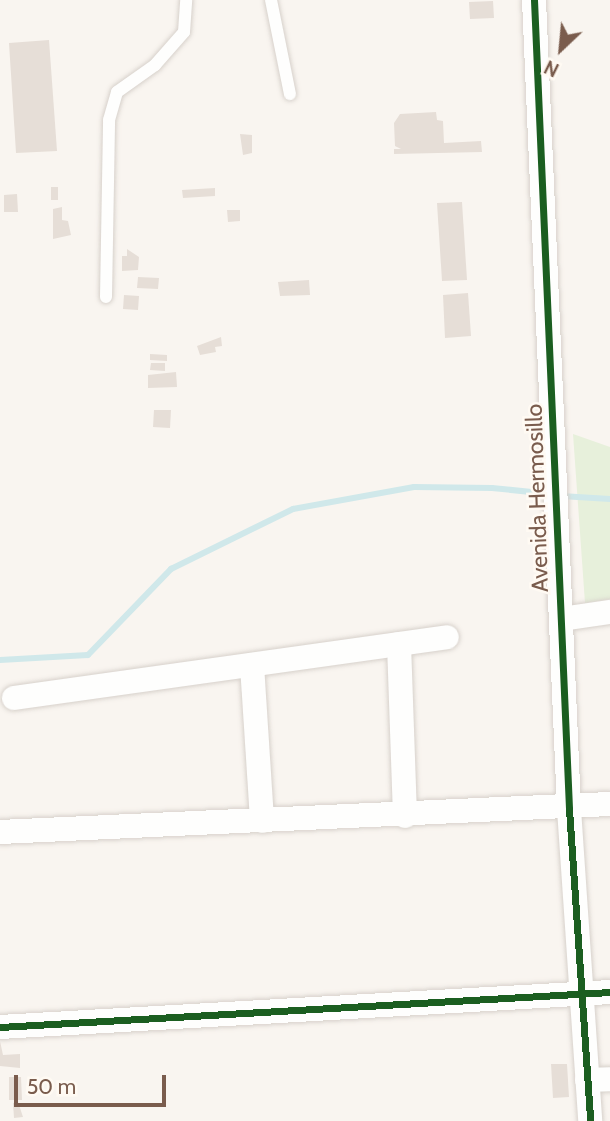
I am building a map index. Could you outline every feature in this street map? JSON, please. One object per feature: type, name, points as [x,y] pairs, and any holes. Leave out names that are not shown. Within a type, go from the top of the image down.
[{"type":"street","name":"Avenida Hermosillo","points":[[534,0],[569,809],[581,994],[598,1080],[590,1121]]},
{"type":"street","points":[[562,620],[610,612]]},
{"type":"street","points":[[14,698],[447,637]]},
{"type":"street","points":[[399,644],[405,816]]},
{"type":"street","points":[[252,665],[262,821]]},
{"type":"street","points":[[0,832],[569,809],[610,804]]},
{"type":"street","points":[[0,1027],[610,992]]},
{"type":"lane","points":[[106,297],[109,120],[117,92],[155,65],[184,32],[186,0]]},
{"type":"lane","points":[[271,0],[290,94]]},
{"type":"green space","points":[[573,434],[610,447],[610,599],[585,603]]},
{"type":"building","points":[[493,1],[494,18],[470,19],[469,2]]},
{"type":"building","points":[[49,40],[57,151],[16,153],[9,43]]},
{"type":"building","points":[[436,112],[437,120],[443,121],[444,143],[481,141],[482,152],[394,154],[394,149],[401,149],[395,146],[394,123],[400,114]]},
{"type":"building","points":[[240,134],[252,135],[252,153],[243,155]]},
{"type":"building","points":[[51,187],[58,187],[58,200],[51,200]]},
{"type":"building","points":[[215,188],[215,196],[183,198],[182,190]]},
{"type":"building","points":[[17,194],[18,212],[4,212],[4,195]]},
{"type":"building","points":[[462,202],[467,280],[442,281],[437,203]]},
{"type":"building","points":[[62,207],[62,220],[68,221],[71,235],[53,239],[53,209]]},
{"type":"building","points":[[227,210],[240,210],[240,221],[228,222]]},
{"type":"building","points":[[127,249],[139,257],[138,270],[122,271],[122,256],[127,256]]},
{"type":"building","points":[[138,277],[159,278],[158,289],[137,288]]},
{"type":"building","points":[[309,280],[310,295],[280,296],[278,282]]},
{"type":"building","points":[[468,293],[471,336],[445,338],[443,295]]},
{"type":"building","points":[[124,295],[139,296],[138,310],[123,309]]},
{"type":"building","points":[[221,337],[222,346],[215,347],[216,352],[200,355],[197,346]]},
{"type":"building","points":[[150,354],[167,355],[167,361],[150,360]]},
{"type":"building","points":[[151,363],[165,363],[165,371],[150,370]]},
{"type":"building","points":[[176,372],[177,387],[148,388],[148,375]]},
{"type":"building","points":[[154,410],[171,410],[170,428],[153,427]]},
{"type":"building","points":[[0,1041],[3,1055],[20,1054],[20,1068],[0,1066]]},
{"type":"building","points":[[551,1064],[567,1064],[569,1097],[553,1098]]},
{"type":"building","points":[[9,1077],[21,1077],[22,1100],[9,1100]]},
{"type":"building","points":[[18,1102],[23,1117],[14,1118],[13,1103]]},
{"type":"waterway","points":[[0,660],[88,655],[171,569],[293,509],[414,487],[492,488],[551,494]]},
{"type":"waterway","points":[[561,496],[610,499]]},
{"type":"cycle path","points":[[534,0],[569,809],[590,1121]]},
{"type":"cycle path","points":[[0,1027],[610,992]]}]
